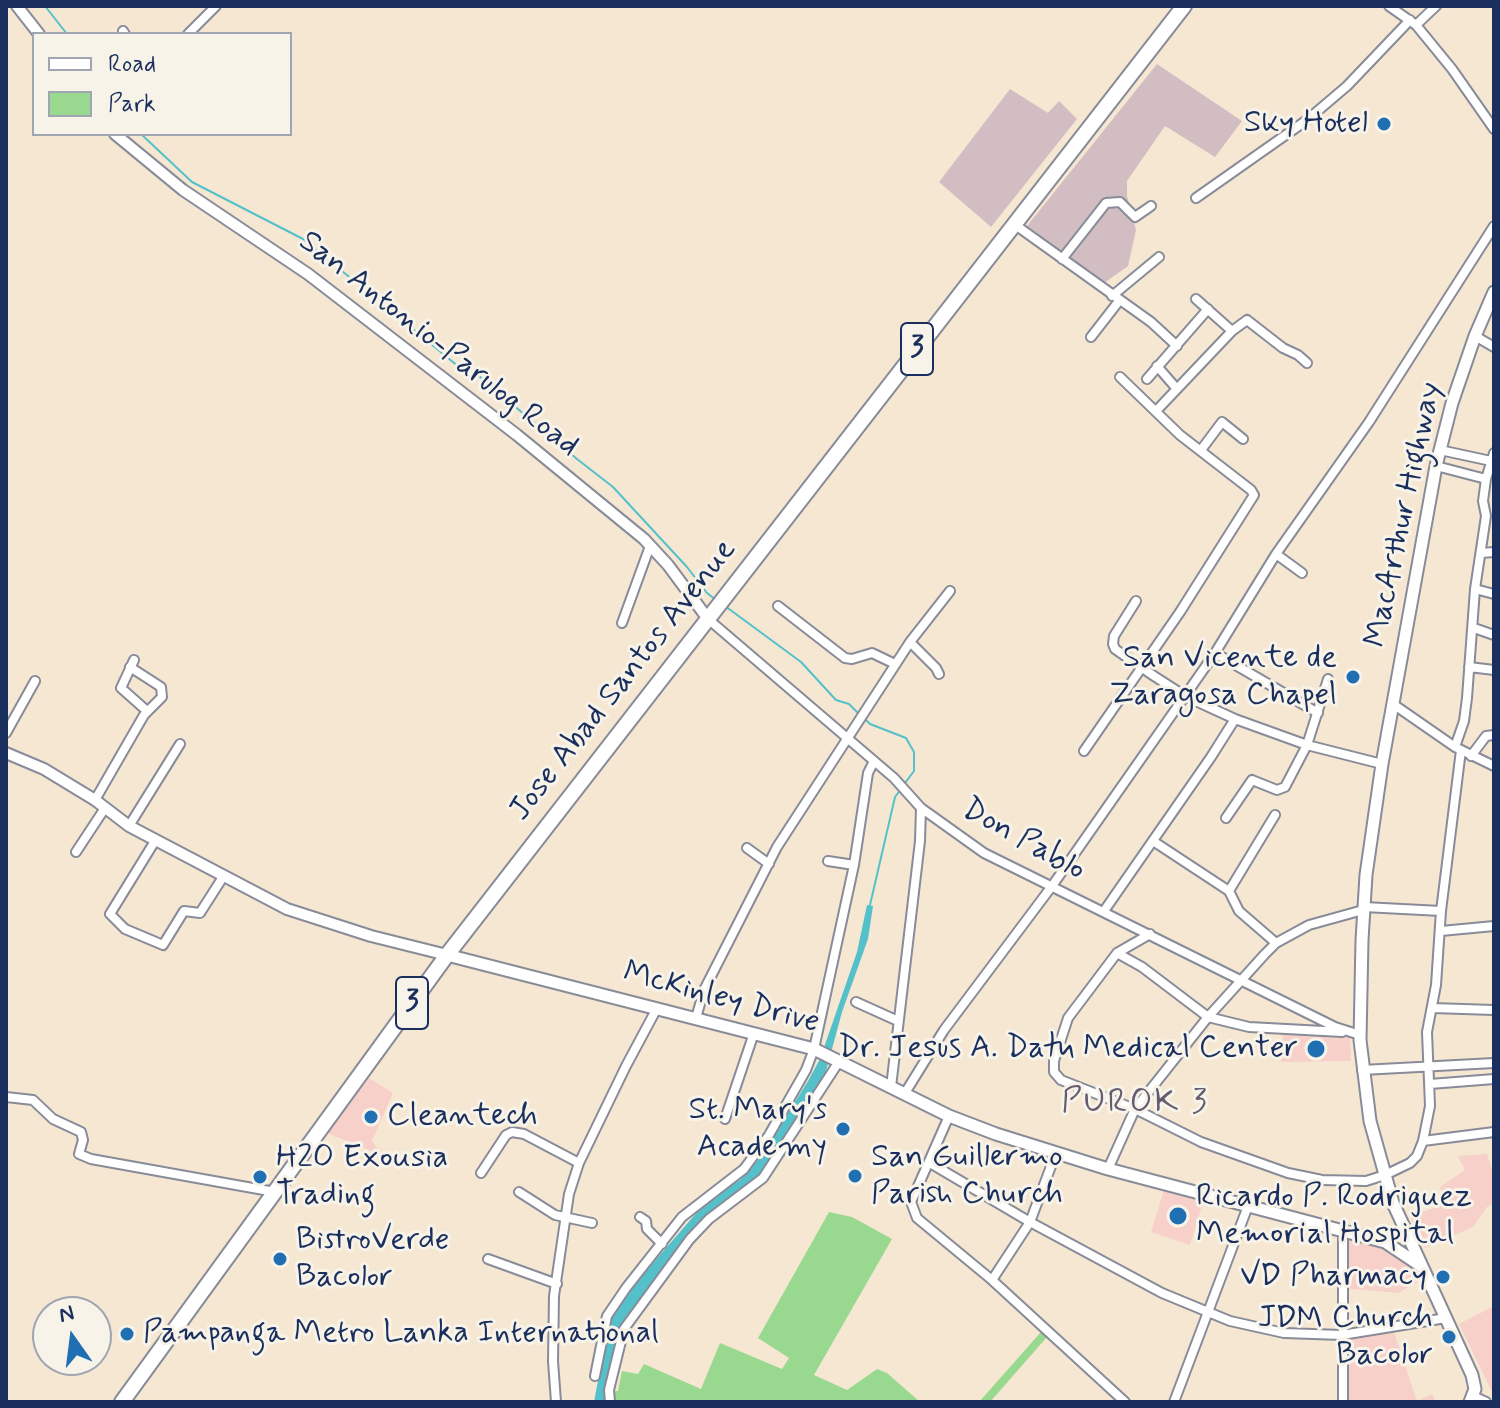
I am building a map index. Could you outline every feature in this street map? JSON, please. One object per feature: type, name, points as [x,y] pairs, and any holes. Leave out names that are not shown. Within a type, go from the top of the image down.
[{"type":"highway","name":"Jose Abad Santos Avenue","points":[[122,1402],[447,955],[1184,6]]},
{"type":"main road","name":"MacArthur Highway","points":[[1472,1399],[1472,1375],[1400,1219],[1385,1175],[1370,1121],[1360,1035],[1363,909],[1382,764],[1436,466],[1452,403],[1494,292]]},
{"type":"main road","name":"McKinley Drive","points":[[447,955],[816,1050],[949,1116],[1108,1169],[1385,1242],[1421,1266]]},
{"type":"main road","points":[[1385,1242],[1396,1233],[1400,1219]]},
{"type":"street","points":[[17,6],[37,32]]},
{"type":"street","points":[[190,32],[216,6]]},
{"type":"street","points":[[1389,6],[1413,23],[1452,69],[1494,129]]},
{"type":"street","points":[[1196,198],[1307,120],[1413,23],[1436,6]]},
{"type":"street","name":"San Antonio-Parulog Road","points":[[117,136],[183,190],[308,274],[517,435],[650,546],[714,610]]},
{"type":"street","points":[[1062,259],[1106,203],[1120,202],[1135,217],[1151,206]]},
{"type":"street","points":[[1014,224],[1151,322],[1177,346]]},
{"type":"street","points":[[905,1093],[944,1030],[1052,886],[1215,653],[1276,554],[1390,390],[1494,226]]},
{"type":"street","points":[[1091,337],[1115,298],[1159,257]]},
{"type":"street","points":[[1196,299],[1232,331]]},
{"type":"street","points":[[1147,379],[1208,309]]},
{"type":"street","points":[[1157,410],[1232,331],[1247,320],[1307,363]]},
{"type":"street","points":[[1475,336],[1494,347]]},
{"type":"street","points":[[1157,366],[1177,389]]},
{"type":"street","points":[[1084,751],[1142,668],[1254,495],[1180,435],[1120,377]]},
{"type":"street","points":[[1201,450],[1222,422],[1243,439]]},
{"type":"street","points":[[1150,934],[1117,953],[1068,1018],[1054,1061],[1054,1072],[1061,1080],[1135,1109],[1201,1142],[1288,1173],[1345,1182],[1366,1181],[1415,1160],[1423,1141],[1430,1106],[1427,1032],[1441,931],[1458,749],[1464,721],[1475,589],[1486,516],[1484,483],[1493,457],[1440,450]]},
{"type":"street","points":[[1436,466],[1484,483],[1494,492]]},
{"type":"street","points":[[622,623],[650,546]]},
{"type":"street","points":[[1481,553],[1494,552]]},
{"type":"street","points":[[1276,554],[1302,573]]},
{"type":"street","points":[[1475,589],[1494,594]]},
{"type":"street","points":[[696,1018],[704,990],[777,847],[895,664],[950,591]]},
{"type":"street","points":[[1136,601],[1113,640],[1115,649],[1142,668],[1185,696],[1235,719],[1307,745],[1382,764]]},
{"type":"street","points":[[778,606],[845,658],[872,653],[895,664]]},
{"type":"street","name":"Don Pablo","points":[[714,610],[847,739],[951,832],[984,853],[1241,981],[1346,1032],[1360,1035]]},
{"type":"street","points":[[1474,628],[1494,635]]},
{"type":"street","points":[[910,642],[939,674]]},
{"type":"street","points":[[1215,653],[1318,713]]},
{"type":"street","points":[[95,800],[147,711],[159,702],[163,690],[132,663],[121,688],[147,711]]},
{"type":"street","points":[[1469,667],[1494,670]]},
{"type":"street","points":[[1226,818],[1252,780],[1277,790],[1285,787],[1307,745],[1328,679]]},
{"type":"street","points":[[6,733],[35,681]]},
{"type":"street","points":[[1393,704],[1458,749],[1494,766]]},
{"type":"street","points":[[1104,911],[1235,719]]},
{"type":"street","points":[[1471,756],[1486,736],[1494,735]]},
{"type":"street","points":[[129,826],[180,744]]},
{"type":"street","points":[[6,753],[44,769],[155,841],[299,914],[447,955]]},
{"type":"street","points":[[595,1376],[607,1316],[682,1217],[739,1174],[751,1160],[783,1112],[816,1050],[854,865],[868,773],[874,761]]},
{"type":"street","points":[[76,852],[105,808]]},
{"type":"street","points":[[891,1087],[920,841],[921,808]]},
{"type":"street","points":[[1229,891],[1275,815]]},
{"type":"street","points":[[155,841],[110,914],[125,929],[163,945],[184,911],[199,914],[223,877]]},
{"type":"street","points":[[1153,841],[1229,891],[1239,911],[1276,943]]},
{"type":"street","points":[[747,848],[769,864]]},
{"type":"street","points":[[828,861],[854,865]]},
{"type":"street","points":[[1108,1169],[1135,1109],[1208,1017],[1276,943],[1317,922],[1363,909],[1441,911]]},
{"type":"street","points":[[1441,931],[1494,926]]},
{"type":"street","points":[[1117,953],[1142,967],[1208,1017],[1249,1027],[1346,1032]]},
{"type":"street","points":[[856,1002],[898,1021]]},
{"type":"street","points":[[1432,1008],[1494,1010]]},
{"type":"street","points":[[556,1402],[553,1361],[557,1284],[569,1194],[579,1163],[656,1010]]},
{"type":"street","points":[[725,1119],[754,1033]]},
{"type":"street","points":[[610,1402],[609,1390],[624,1329],[690,1239],[709,1219],[763,1178],[836,1058]]},
{"type":"street","points":[[1362,1070],[1494,1063]]},
{"type":"street","points":[[1430,1084],[1494,1079]]},
{"type":"street","points":[[6,1097],[33,1100],[53,1119],[81,1132],[83,1140],[79,1154],[91,1159],[275,1192]]},
{"type":"street","points":[[949,1116],[911,1202],[917,1218],[992,1280],[1125,1402]]},
{"type":"street","points":[[481,1173],[506,1135],[512,1132],[524,1134],[579,1163]]},
{"type":"street","points":[[1423,1141],[1494,1132]]},
{"type":"street","points":[[992,1280],[1030,1222],[1056,1153]]},
{"type":"street","points":[[930,1163],[1030,1222],[1162,1293],[1207,1312],[1265,1330],[1342,1335],[1446,1318]]},
{"type":"street","points":[[519,1192],[550,1212],[592,1223]]},
{"type":"street","points":[[1174,1402],[1248,1206]]},
{"type":"street","points":[[640,1217],[662,1244]]},
{"type":"street","points":[[1343,1232],[1343,1402]]},
{"type":"street","points":[[488,1259],[557,1284]]},
{"type":"street","points":[[1472,1399],[1486,1402]]},
{"type":"shaded area","points":[[1157,64],[1242,121],[1215,157],[1165,126],[1127,181],[1127,196],[1136,230],[1128,266],[1104,283],[1027,226]]},
{"type":"shaded area","points":[[1010,89],[1048,113],[1059,101],[1077,119],[991,227],[939,182]]},
{"type":"shaded area","name":"Dr. Jesus A. Datu Medical Center","points":[[1283,1032],[1350,1036],[1351,1061],[1281,1062]]},
{"type":"shaded area","points":[[369,1078],[393,1093],[372,1141],[377,1148],[376,1153],[327,1133]]},
{"type":"shaded area","points":[[1487,1154],[1494,1177],[1494,1203],[1487,1207],[1473,1227],[1425,1248],[1410,1217],[1446,1203],[1440,1187],[1465,1170],[1458,1156]]},
{"type":"shaded area","name":"Ricardo P. Rodriguez Memorial Hospital","points":[[1165,1187],[1204,1199],[1190,1245],[1151,1232]]},
{"type":"shaded area","points":[[1346,1239],[1389,1245],[1422,1271],[1418,1282],[1398,1293],[1342,1288]]},
{"type":"shaded area","points":[[1494,1306],[1494,1396],[1459,1324]]},
{"type":"shaded area","points":[[1394,1332],[1417,1401],[1432,1394],[1436,1402],[1348,1402],[1346,1339]]},
{"type":"green space","points":[[829,1212],[852,1217],[892,1239],[814,1375],[847,1390],[877,1369],[887,1373],[920,1402],[611,1402],[613,1391],[618,1391],[622,1371],[638,1374],[644,1364],[701,1389],[720,1343],[782,1369],[789,1358],[758,1338]]},
{"type":"green space","points":[[1041,1332],[1047,1337],[990,1402],[979,1402]]},
{"type":"water","points":[[867,905],[873,906],[868,939],[842,1012],[825,1075],[764,1173],[670,1260],[622,1324],[616,1335],[604,1402],[594,1402],[609,1321],[640,1278],[705,1203],[740,1180],[760,1158],[808,1081],[820,1059],[857,952]]},
{"type":"waterway","points":[[45,6],[65,32]]},
{"type":"waterway","points":[[143,136],[192,182],[303,239],[459,367],[473,371],[613,487],[716,600]]},
{"type":"waterway","points":[[725,606],[801,662],[836,700],[849,704],[859,714]]},
{"type":"waterway","points":[[864,718],[870,724],[906,738],[914,752],[914,771],[905,783]]},
{"type":"waterway","points":[[870,905],[895,797],[901,789]]},
{"type":"place","name":"Sky Hotel","points":[[1384,124]]},
{"type":"place","name":"San Vicente de Zaragosa Chapel","points":[[1353,677]]},
{"type":"place","name":"Dr. Jesus A. Datu Medical Center","points":[[1316,1049]]},
{"type":"place","name":"Cleantech","points":[[371,1117]]},
{"type":"place","name":"St. Mary's Academy","points":[[843,1129]]},
{"type":"place","name":"San Guillermo Parish Church","points":[[855,1176]]},
{"type":"place","name":"H2O Exousia Trading","points":[[260,1177]]},
{"type":"place","name":"Ricardo P. Rodriguez Memorial Hospital","points":[[1178,1216]]},
{"type":"place","name":"BistroVerde Bacolor","points":[[280,1259]]},
{"type":"place","name":"VD Pharmacy","points":[[1443,1277]]},
{"type":"place","name":"Pampanga Metro Lanka International","points":[[127,1334]]},
{"type":"place","name":"JDM Church Bacolor","points":[[1449,1337]]},
{"type":"district","name":"PUROK 3","points":[[1135,1104]]}]
